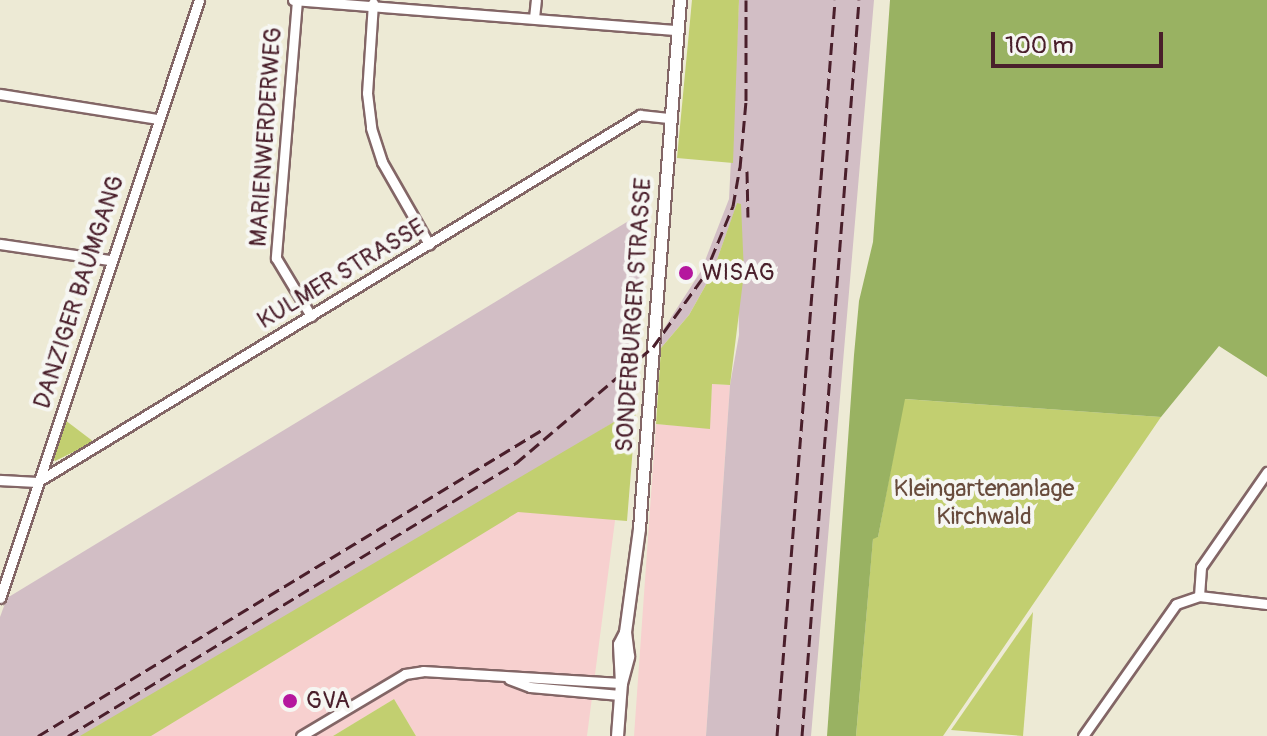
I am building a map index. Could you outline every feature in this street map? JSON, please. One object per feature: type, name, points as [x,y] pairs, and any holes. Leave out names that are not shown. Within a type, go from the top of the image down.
[{"type":"street","name":"DANZIGER BAUMGANG","points":[[0,598],[199,0]]},
{"type":"street","points":[[295,0],[374,3],[678,30]]},
{"type":"street","name":"MARIENWERDERWEG","points":[[295,0],[276,258],[311,316]]},
{"type":"street","points":[[534,18],[536,0]]},
{"type":"street","name":"SONDERBURGER STRASSE","points":[[617,736],[618,663],[639,528],[680,0]]},
{"type":"street","points":[[374,3],[367,93],[371,128],[387,172],[429,244]]},
{"type":"street","points":[[0,94],[157,119]]},
{"type":"street","name":"KULMER STRASSE","points":[[37,482],[640,115],[671,118]]},
{"type":"street","points":[[0,244],[110,260]]},
{"type":"street","points":[[1199,596],[1201,567],[1267,472]]},
{"type":"street","points":[[0,480],[37,482]]},
{"type":"street","points":[[1083,736],[1169,611],[1183,600],[1199,596],[1267,604]]},
{"type":"street","points":[[301,736],[405,674],[423,671],[620,689]]},
{"type":"shaded area","points":[[739,0],[874,0],[811,736],[706,736],[730,385],[739,335],[737,204],[712,274],[689,315],[661,348],[663,330],[701,271],[729,199]]},
{"type":"shaded area","points":[[645,211],[629,413],[98,736],[0,736],[0,617],[7,598]]},
{"type":"shaded area","points":[[712,384],[730,385],[706,736],[634,736],[656,424],[709,428]]},
{"type":"shaded area","points":[[629,413],[587,736],[416,736],[394,699],[333,736],[98,736]]},
{"type":"green space","points":[[692,0],[739,0],[733,163],[677,158]]},
{"type":"green space","points":[[890,0],[1267,0],[1267,377],[1219,346],[1161,417],[905,399],[878,537],[873,539],[856,736],[827,736],[854,355],[859,301],[873,242]]},
{"type":"green space","points":[[737,203],[741,204],[744,273],[730,385],[712,384],[710,429],[656,424],[661,348],[689,315],[712,274]]},
{"type":"green space","name":"Kleingartenanlage Kirchwald","points":[[904,399],[1161,417],[943,736],[856,736],[873,538],[878,537]]},
{"type":"green space","points":[[636,409],[627,521],[518,512],[151,736],[80,736]]},
{"type":"green space","points":[[65,420],[94,442],[55,461],[53,457]]},
{"type":"green space","points":[[1033,612],[1023,736],[951,730]]},
{"type":"green space","points":[[394,699],[416,736],[333,736]]},
{"type":"railway","points":[[68,736],[516,463],[653,347],[704,276],[733,206],[746,101],[746,0]]},
{"type":"railway","points":[[777,736],[835,0]]},
{"type":"railway","points":[[802,736],[859,0]]},
{"type":"railway","points":[[747,171],[748,217]]},
{"type":"railway","points":[[38,736],[545,428]]},
{"type":"place","name":"WISAG","points":[[686,273]]},
{"type":"place","name":"GVA","points":[[290,701]]}]
